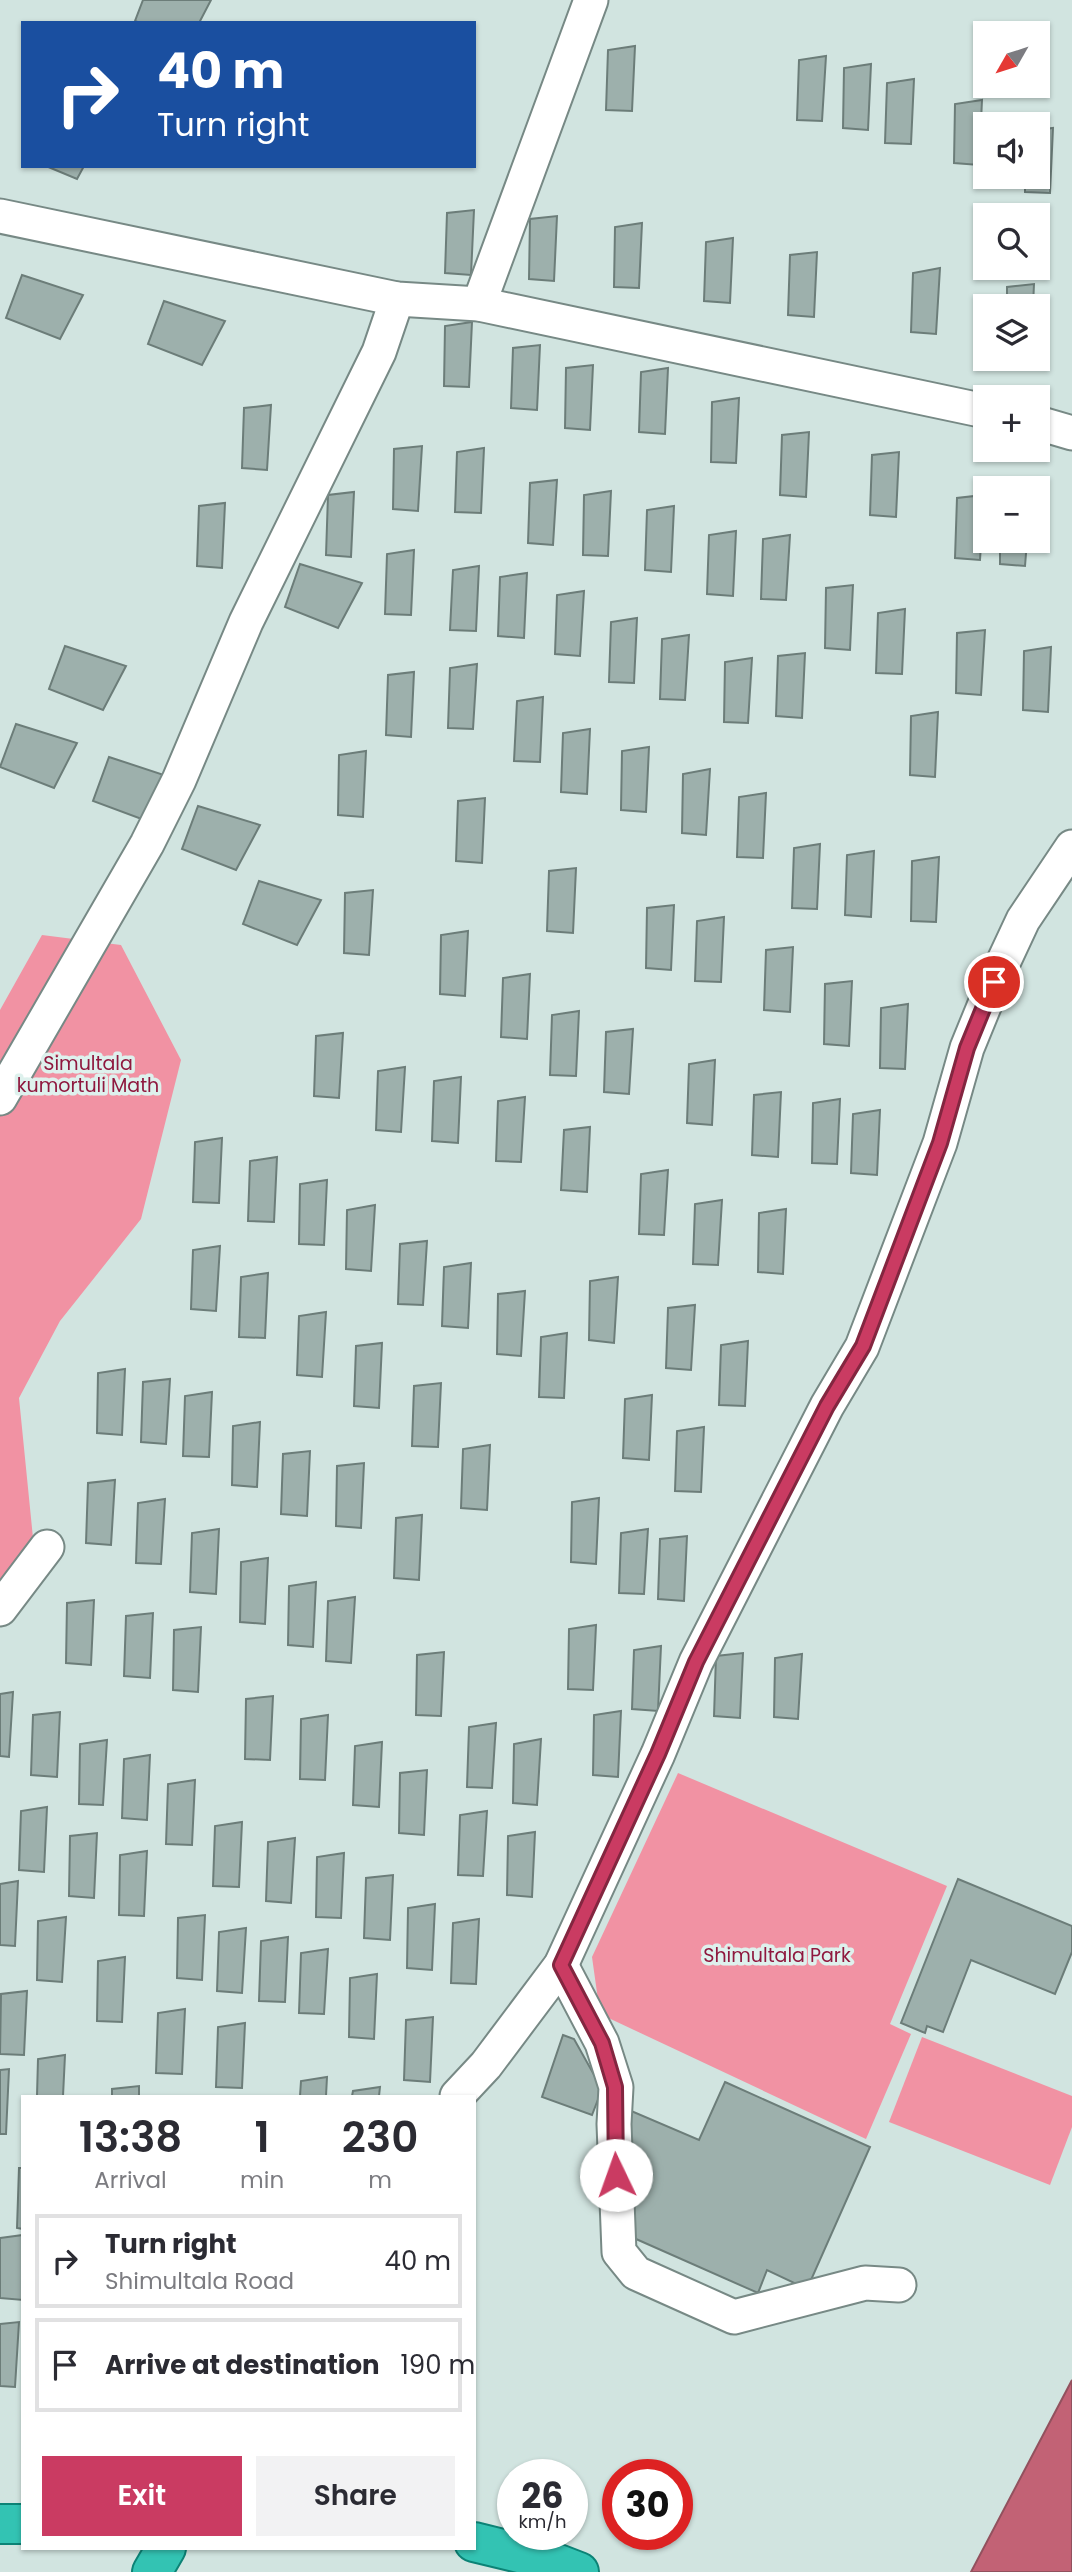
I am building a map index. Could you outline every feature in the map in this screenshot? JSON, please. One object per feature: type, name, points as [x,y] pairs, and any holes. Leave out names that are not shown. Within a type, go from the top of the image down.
[{"type":"highway","points":[[0,2524],[21,2524]]},
{"type":"highway","points":[[476,2542],[548,2560],[579,2572]]},
{"type":"highway","points":[[152,2572],[165,2550]]},
{"type":"street","points":[[479,304],[591,0]]},
{"type":"street","points":[[0,216],[397,299],[479,304],[973,408]]},
{"type":"street","points":[[0,1098],[147,844],[179,780],[246,622],[379,352],[397,299]]},
{"type":"street","points":[[1050,427],[1072,433]]},
{"type":"street","points":[[458,2095],[486,2065],[561,1965],[702,1650],[827,1406],[863,1346],[940,1143],[967,1048],[994,982],[1023,920],[1072,847]]},
{"type":"street","points":[[0,1609],[47,1547]]},
{"type":"street","points":[[561,1965],[602,2043],[615,2087],[619,2252],[636,2273],[734,2317],[865,2283],[900,2285]]},
{"type":"green space","name":"Simultala kumortuli Math","points":[[42,935],[121,945],[181,1060],[141,1219],[60,1321],[19,1398],[34,1548],[0,1608],[0,1010]]},
{"type":"green space","name":"Shimultala Park","points":[[678,1773],[947,1886],[890,2024],[911,2034],[866,2139],[600,2014],[592,1957]]},
{"type":"green space","points":[[922,2037],[1072,2096],[1072,2127],[1050,2185],[889,2122]]},
{"type":"shaded area","points":[[1072,2380],[1072,2572],[971,2572]]},
{"type":"building","points":[[143,0],[211,0],[200,21],[135,21]]},
{"type":"building","points":[[635,46],[632,111],[606,110],[608,50]]},
{"type":"building","points":[[826,56],[822,121],[797,120],[799,60]]},
{"type":"building","points":[[871,64],[868,130],[843,128],[844,68]]},
{"type":"building","points":[[914,79],[911,144],[885,143],[887,83]]},
{"type":"building","points":[[982,100],[981,112],[973,112],[973,165],[954,163],[955,104]]},
{"type":"building","points":[[1050,128],[1053,128],[1050,193],[1025,192],[1025,189],[1050,189]]},
{"type":"building","points":[[51,168],[83,168],[77,179]]},
{"type":"building","points":[[474,210],[471,275],[445,273],[447,213]]},
{"type":"building","points":[[557,216],[554,281],[529,279],[530,219]]},
{"type":"building","points":[[642,223],[639,288],[614,287],[615,227]]},
{"type":"building","points":[[733,238],[730,303],[704,301],[706,242]]},
{"type":"building","points":[[817,252],[814,317],[788,315],[790,255]]},
{"type":"building","points":[[940,268],[936,334],[911,332],[913,273]]},
{"type":"building","points":[[22,275],[83,295],[60,339],[6,318]]},
{"type":"building","points":[[1034,284],[1034,294],[1007,294],[1007,287]]},
{"type":"building","points":[[164,301],[225,321],[202,365],[148,344]]},
{"type":"building","points":[[472,322],[469,387],[444,386],[445,326]]},
{"type":"building","points":[[540,345],[537,410],[511,408],[513,348]]},
{"type":"building","points":[[593,365],[590,430],[565,428],[566,368]]},
{"type":"building","points":[[668,368],[665,434],[639,432],[641,372]]},
{"type":"building","points":[[739,398],[736,463],[711,462],[712,402]]},
{"type":"building","points":[[271,405],[267,470],[242,468],[244,408]]},
{"type":"building","points":[[809,432],[806,497],[780,495],[782,435]]},
{"type":"building","points":[[422,446],[418,511],[393,509],[394,449]]},
{"type":"building","points":[[484,448],[481,513],[455,512],[457,452]]},
{"type":"building","points":[[899,452],[896,517],[870,515],[872,455]]},
{"type":"building","points":[[557,480],[553,545],[528,543],[530,483]]},
{"type":"building","points":[[611,491],[608,556],[583,555],[584,495]]},
{"type":"building","points":[[354,492],[351,557],[326,555],[328,495]]},
{"type":"building","points":[[973,496],[973,553],[980,553],[980,560],[955,558],[957,498]]},
{"type":"building","points":[[225,503],[222,568],[197,566],[199,506]]},
{"type":"building","points":[[674,506],[671,572],[645,570],[647,510]]},
{"type":"building","points":[[736,531],[733,596],[707,594],[709,535]]},
{"type":"building","points":[[790,535],[786,600],[761,599],[763,539]]},
{"type":"building","points":[[414,550],[411,615],[385,614],[387,554]]},
{"type":"building","points":[[1000,553],[1026,553],[1025,566],[1000,564]]},
{"type":"building","points":[[300,564],[362,583],[338,628],[285,607]]},
{"type":"building","points":[[479,566],[476,631],[450,630],[453,570]]},
{"type":"building","points":[[527,573],[524,638],[498,636],[500,577]]},
{"type":"building","points":[[853,585],[850,650],[825,648],[826,588]]},
{"type":"building","points":[[584,591],[580,656],[555,654],[557,595]]},
{"type":"building","points":[[905,609],[902,674],[876,673],[878,613]]},
{"type":"building","points":[[637,618],[634,683],[609,682],[611,622]]},
{"type":"building","points":[[985,630],[981,695],[956,693],[957,633]]},
{"type":"building","points":[[689,635],[685,700],[660,699],[662,639]]},
{"type":"building","points":[[65,646],[126,666],[103,710],[49,689]]},
{"type":"building","points":[[1051,647],[1048,712],[1023,710],[1024,651]]},
{"type":"building","points":[[805,653],[802,718],[776,716],[778,656]]},
{"type":"building","points":[[752,658],[748,723],[724,722],[725,662]]},
{"type":"building","points":[[477,664],[473,729],[448,728],[450,668]]},
{"type":"building","points":[[414,672],[411,737],[386,735],[388,675]]},
{"type":"building","points":[[543,697],[540,762],[514,761],[517,701]]},
{"type":"building","points":[[938,712],[935,777],[910,775],[911,716]]},
{"type":"building","points":[[16,724],[77,743],[54,788],[0,767]]},
{"type":"building","points":[[590,729],[587,794],[561,792],[563,733]]},
{"type":"building","points":[[649,747],[646,812],[621,810],[622,751]]},
{"type":"building","points":[[366,751],[363,817],[338,815],[339,755]]},
{"type":"building","points":[[109,757],[170,777],[147,821],[93,801]]},
{"type":"building","points":[[710,769],[706,835],[682,833],[683,774]]},
{"type":"building","points":[[766,793],[763,858],[737,857],[739,797]]},
{"type":"building","points":[[485,798],[482,863],[456,861],[458,801]]},
{"type":"building","points":[[198,806],[260,825],[236,870],[182,849]]},
{"type":"building","points":[[820,844],[817,909],[792,908],[794,848]]},
{"type":"building","points":[[874,851],[871,917],[845,915],[847,855]]},
{"type":"building","points":[[939,857],[936,922],[911,921],[912,861]]},
{"type":"building","points":[[576,868],[573,933],[547,931],[549,871]]},
{"type":"building","points":[[259,881],[321,900],[297,945],[243,924]]},
{"type":"building","points":[[373,890],[369,955],[344,953],[345,893]]},
{"type":"building","points":[[674,905],[671,970],[646,968],[647,908]]},
{"type":"building","points":[[724,917],[721,982],[695,981],[697,921]]},
{"type":"building","points":[[468,931],[465,996],[440,994],[441,935]]},
{"type":"building","points":[[793,947],[790,1012],[764,1010],[766,950]]},
{"type":"building","points":[[530,974],[527,1039],[501,1037],[503,978]]},
{"type":"building","points":[[852,981],[849,1046],[824,1044],[825,984]]},
{"type":"building","points":[[908,1004],[905,1069],[880,1068],[881,1008]]},
{"type":"building","points":[[579,1011],[576,1076],[550,1075],[552,1015]]},
{"type":"building","points":[[633,1029],[629,1094],[604,1092],[606,1032]]},
{"type":"building","points":[[343,1033],[339,1098],[314,1096],[316,1036]]},
{"type":"building","points":[[715,1060],[712,1125],[687,1123],[689,1064]]},
{"type":"building","points":[[405,1067],[401,1132],[376,1130],[378,1071]]},
{"type":"building","points":[[461,1077],[458,1143],[432,1141],[434,1081]]},
{"type":"building","points":[[781,1092],[778,1157],[752,1155],[754,1095]]},
{"type":"building","points":[[525,1097],[521,1162],[496,1161],[498,1101]]},
{"type":"building","points":[[840,1099],[837,1164],[812,1163],[813,1103]]},
{"type":"building","points":[[880,1110],[877,1175],[851,1173],[853,1114]]},
{"type":"building","points":[[590,1127],[587,1192],[561,1190],[564,1130]]},
{"type":"building","points":[[222,1138],[219,1203],[193,1202],[195,1142]]},
{"type":"building","points":[[277,1157],[274,1222],[248,1221],[250,1161]]},
{"type":"building","points":[[668,1170],[664,1235],[639,1234],[641,1174]]},
{"type":"building","points":[[327,1180],[324,1245],[299,1244],[300,1184]]},
{"type":"building","points":[[722,1200],[718,1265],[693,1264],[695,1204]]},
{"type":"building","points":[[375,1205],[371,1271],[346,1269],[347,1210]]},
{"type":"building","points":[[786,1209],[783,1274],[758,1272],[759,1213]]},
{"type":"building","points":[[427,1241],[423,1305],[398,1304],[400,1244]]},
{"type":"building","points":[[220,1246],[216,1311],[191,1309],[193,1250]]},
{"type":"building","points":[[471,1263],[468,1328],[442,1326],[444,1267]]},
{"type":"building","points":[[268,1273],[265,1338],[239,1337],[241,1277]]},
{"type":"building","points":[[618,1277],[614,1343],[589,1340],[590,1281]]},
{"type":"building","points":[[525,1291],[521,1356],[497,1354],[498,1294]]},
{"type":"building","points":[[695,1305],[691,1370],[666,1368],[668,1308]]},
{"type":"building","points":[[326,1312],[322,1377],[297,1375],[299,1316]]},
{"type":"building","points":[[567,1333],[564,1398],[539,1397],[541,1337]]},
{"type":"building","points":[[748,1341],[745,1406],[719,1405],[721,1345]]},
{"type":"building","points":[[382,1343],[379,1408],[354,1406],[356,1346]]},
{"type":"building","points":[[125,1369],[122,1435],[97,1433],[98,1373]]},
{"type":"building","points":[[170,1379],[166,1444],[141,1442],[143,1382]]},
{"type":"building","points":[[441,1383],[438,1447],[412,1446],[414,1386]]},
{"type":"building","points":[[212,1392],[209,1457],[183,1456],[185,1396]]},
{"type":"building","points":[[652,1395],[649,1460],[623,1458],[625,1399]]},
{"type":"building","points":[[260,1422],[257,1487],[232,1485],[233,1426]]},
{"type":"building","points":[[704,1427],[701,1492],[675,1491],[677,1431]]},
{"type":"building","points":[[490,1445],[487,1510],[461,1508],[463,1449]]},
{"type":"building","points":[[310,1451],[307,1516],[281,1514],[283,1454]]},
{"type":"building","points":[[364,1463],[361,1528],[336,1526],[337,1466]]},
{"type":"building","points":[[115,1480],[111,1545],[86,1543],[88,1483]]},
{"type":"building","points":[[599,1498],[596,1564],[571,1562],[572,1502]]},
{"type":"building","points":[[165,1499],[161,1564],[136,1563],[138,1503]]},
{"type":"building","points":[[422,1515],[419,1580],[394,1578],[396,1518]]},
{"type":"building","points":[[219,1529],[216,1594],[190,1592],[192,1533]]},
{"type":"building","points":[[648,1529],[644,1594],[619,1593],[621,1533]]},
{"type":"building","points":[[687,1536],[684,1601],[658,1599],[660,1539]]},
{"type":"building","points":[[268,1558],[265,1624],[240,1622],[241,1562]]},
{"type":"building","points":[[316,1582],[313,1647],[288,1645],[289,1586]]},
{"type":"building","points":[[355,1597],[351,1663],[326,1661],[328,1601]]},
{"type":"building","points":[[94,1600],[91,1665],[66,1663],[67,1603]]},
{"type":"building","points":[[153,1613],[150,1678],[124,1676],[126,1616]]},
{"type":"building","points":[[596,1625],[593,1690],[568,1689],[569,1629]]},
{"type":"building","points":[[201,1627],[198,1692],[173,1690],[174,1630]]},
{"type":"building","points":[[661,1646],[658,1711],[632,1709],[634,1650]]},
{"type":"building","points":[[444,1652],[441,1716],[416,1715],[417,1655]]},
{"type":"building","points":[[743,1653],[740,1718],[714,1716],[716,1656]]},
{"type":"building","points":[[802,1654],[798,1719],[774,1717],[775,1658]]},
{"type":"building","points":[[13,1692],[9,1757],[0,1756],[0,1694]]},
{"type":"building","points":[[273,1696],[270,1760],[245,1759],[246,1699]]},
{"type":"building","points":[[621,1711],[618,1777],[593,1775],[594,1715]]},
{"type":"building","points":[[60,1712],[57,1777],[31,1775],[33,1715]]},
{"type":"building","points":[[328,1715],[325,1780],[300,1779],[301,1719]]},
{"type":"building","points":[[496,1723],[492,1788],[467,1787],[469,1727]]},
{"type":"building","points":[[541,1739],[537,1805],[513,1803],[514,1744]]},
{"type":"building","points":[[107,1740],[103,1805],[79,1804],[80,1744]]},
{"type":"building","points":[[382,1742],[379,1807],[353,1805],[355,1746]]},
{"type":"building","points":[[150,1755],[147,1820],[122,1818],[124,1759]]},
{"type":"building","points":[[427,1770],[424,1835],[399,1833],[400,1773]]},
{"type":"building","points":[[195,1780],[192,1845],[166,1844],[168,1784]]},
{"type":"building","points":[[47,1807],[44,1872],[19,1870],[21,1811]]},
{"type":"building","points":[[487,1811],[483,1876],[458,1875],[460,1815]]},
{"type":"building","points":[[242,1822],[239,1887],[213,1886],[215,1826]]},
{"type":"building","points":[[535,1832],[532,1897],[507,1895],[508,1836]]},
{"type":"building","points":[[97,1833],[94,1898],[69,1896],[70,1836]]},
{"type":"building","points":[[295,1838],[291,1903],[266,1901],[268,1842]]},
{"type":"building","points":[[147,1851],[144,1916],[119,1915],[120,1855]]},
{"type":"building","points":[[344,1853],[341,1918],[316,1917],[317,1857]]},
{"type":"building","points":[[393,1875],[390,1940],[364,1938],[366,1878]]},
{"type":"building","points":[[958,1879],[1072,1926],[1072,1952],[1055,1994],[971,1960],[943,2032],[927,2026],[925,2033],[901,2023]]},
{"type":"building","points":[[18,1881],[15,1946],[0,1945],[0,1884]]},
{"type":"building","points":[[435,1904],[432,1970],[407,1968],[408,1908]]},
{"type":"building","points":[[205,1915],[202,1980],[177,1978],[178,1918]]},
{"type":"building","points":[[66,1917],[62,1982],[37,1980],[38,1921]]},
{"type":"building","points":[[479,1919],[476,1984],[451,1983],[453,1923]]},
{"type":"building","points":[[246,1928],[242,1993],[217,1991],[219,1932]]},
{"type":"building","points":[[288,1937],[285,2002],[259,2001],[261,1941]]},
{"type":"building","points":[[328,1949],[324,2014],[299,2013],[301,1953]]},
{"type":"building","points":[[125,1957],[122,2022],[97,2021],[98,1961]]},
{"type":"building","points":[[377,1974],[374,2039],[349,2037],[350,1978]]},
{"type":"building","points":[[27,1991],[24,2055],[0,2054],[1,1994]]},
{"type":"building","points":[[185,2009],[182,2074],[156,2073],[158,2013]]},
{"type":"building","points":[[433,2017],[430,2082],[404,2080],[406,2020]]},
{"type":"building","points":[[245,2023],[242,2088],[216,2087],[218,2027]]},
{"type":"building","points":[[563,2035],[574,2039],[602,2089],[592,2115],[542,2097]]},
{"type":"building","points":[[65,2055],[63,2095],[37,2095],[38,2059]]},
{"type":"building","points":[[9,2069],[6,2134],[0,2134],[0,2070]]},
{"type":"building","points":[[327,2077],[326,2095],[300,2095],[301,2081]]},
{"type":"building","points":[[725,2082],[870,2147],[807,2289],[767,2270],[758,2293],[627,2235],[629,2110],[699,2140]]},
{"type":"building","points":[[139,2086],[139,2095],[112,2095],[112,2089]]},
{"type":"building","points":[[380,2087],[379,2095],[352,2095],[353,2091]]},
{"type":"building","points":[[19,2168],[21,2168],[21,2229],[17,2228]]},
{"type":"building","points":[[21,2235],[21,2300],[0,2298],[0,2238]]},
{"type":"building","points":[[19,2322],[15,2387],[0,2386],[0,2324]]},
{"type":"route","points":[[616,2175],[615,2087],[602,2043],[561,1965],[658,1754],[696,1662],[827,1406],[863,1346],[940,1143],[967,1048],[994,982]]}]
